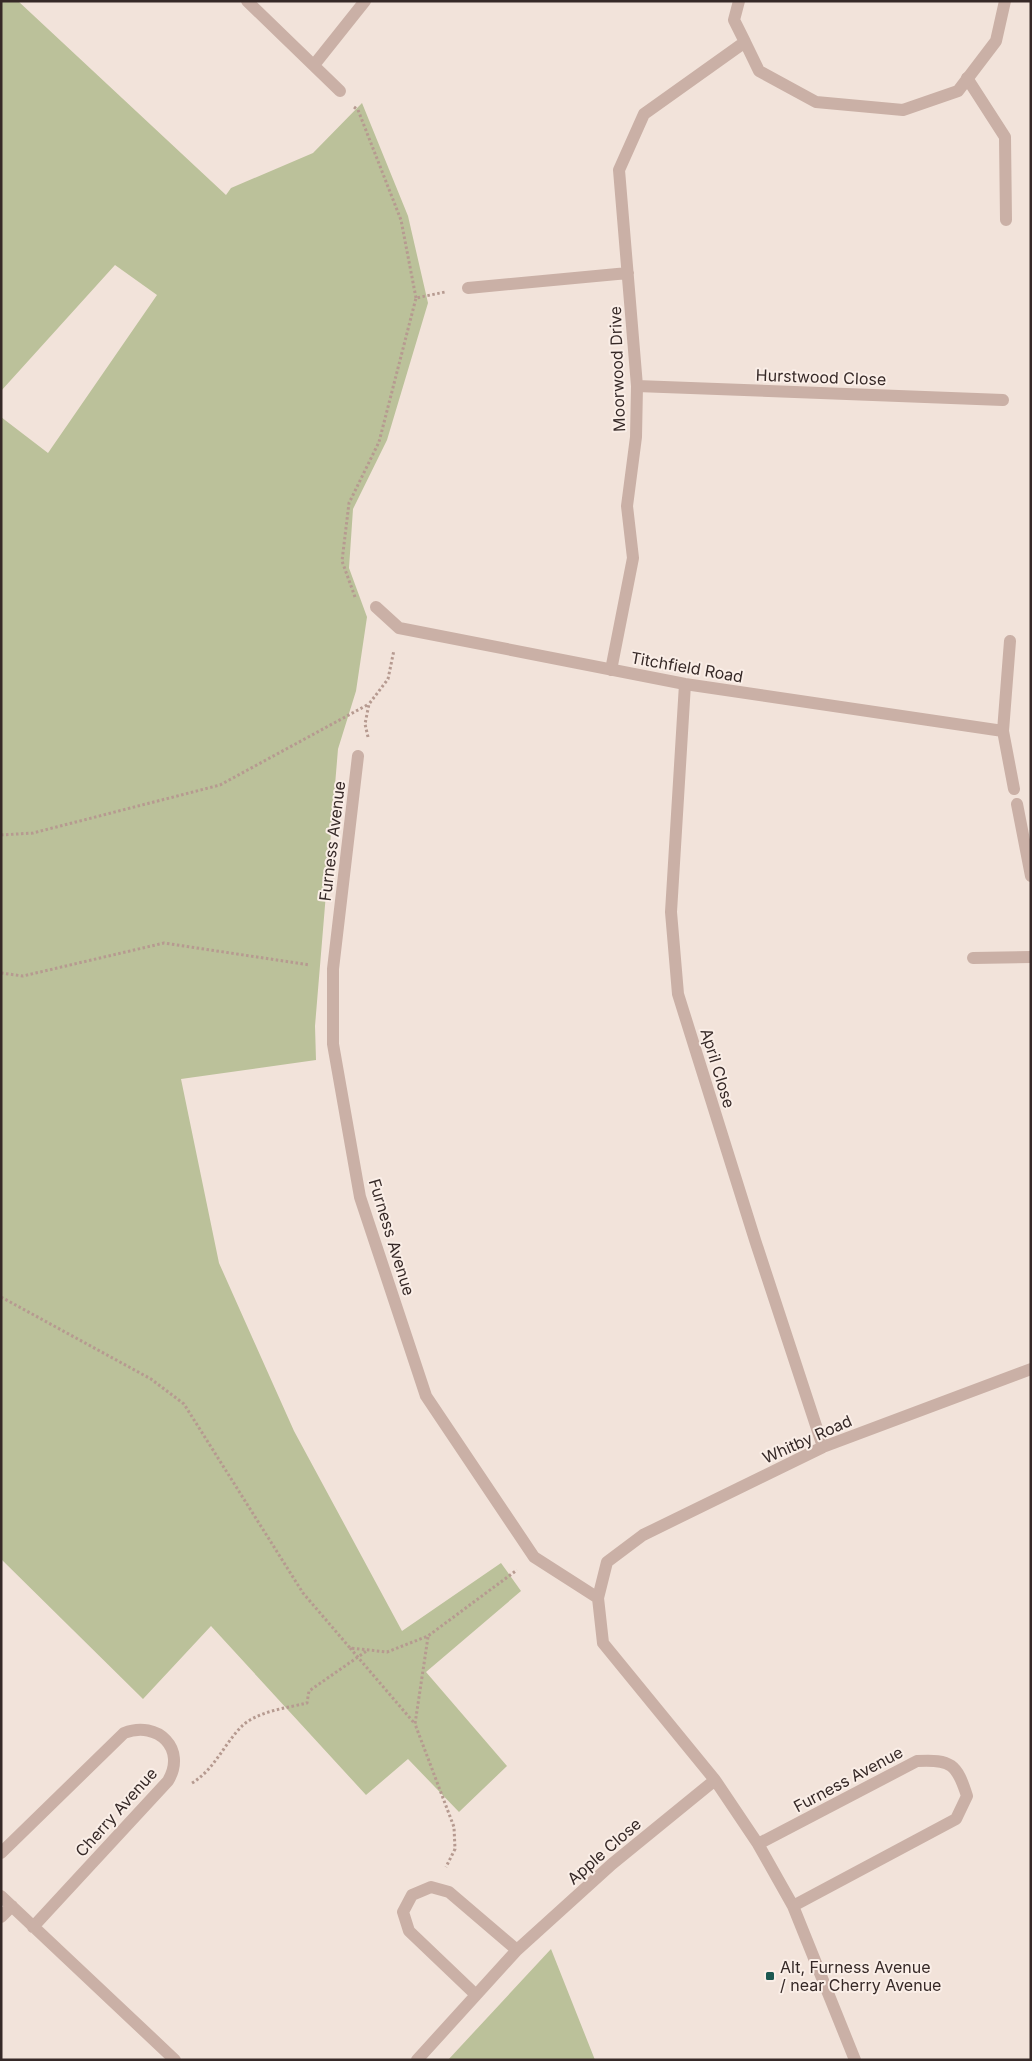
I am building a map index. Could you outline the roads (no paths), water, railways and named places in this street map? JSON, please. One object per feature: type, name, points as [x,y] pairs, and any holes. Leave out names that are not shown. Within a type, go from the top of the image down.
[{"type":"street","points":[[246,1],[340,92]]},
{"type":"street","points":[[314,65],[365,1]]},
{"type":"street","points":[[740,1],[734,20],[758,71],[816,102],[903,110],[958,91],[996,41],[1005,1]]},
{"type":"street","name":"Moorwood Drive","points":[[611,670],[633,558],[627,506],[636,437],[637,386],[620,170],[644,114],[745,42]]},
{"type":"street","points":[[967,78],[1005,137],[1006,220]]},
{"type":"street","points":[[468,288],[628,273]]},
{"type":"street","name":"Hurstwood Close","points":[[637,386],[1003,400]]},
{"type":"street","name":"Titchfield Road","points":[[376,607],[399,628],[685,684],[1003,732]]},
{"type":"street","points":[[1010,641],[1003,732],[1014,789]]},
{"type":"street","name":"April Close","points":[[685,684],[671,912],[678,994],[755,1240],[823,1447]]},
{"type":"street","name":"Furness Avenue","points":[[358,756],[333,969],[333,1044],[360,1197],[426,1396],[534,1557],[598,1598]]},
{"type":"street","points":[[1017,804],[1031,876]]},
{"type":"street","points":[[973,958],[1031,957]]},
{"type":"street","name":"Whitby Road","points":[[598,1598],[607,1562],[643,1535],[823,1447],[1031,1369]]},
{"type":"street","points":[[598,1598],[603,1643],[715,1780],[758,1844],[793,1906],[854,2060]]},
{"type":"street","name":"Cherry Avenue","points":[[1,1853],[124,1733],[141,1729],[150,1730],[158,1733],[166,1740],[173,1751],[174,1762],[174,1772],[168,1782],[33,1927]]},
{"type":"street","name":"Furness Avenue","points":[[758,1844],[917,1761],[941,1760],[960,1774],[967,1796],[956,1819],[793,1906]]},
{"type":"street","name":"Apple Close","points":[[417,2060],[517,1950],[612,1864],[715,1780]]},
{"type":"street","points":[[475,1994],[409,1931],[403,1912],[412,1895],[431,1887],[449,1892],[517,1950]]},
{"type":"street","points":[[1,1896],[175,2060]]},
{"type":"street","points":[[1,1917],[12,1906]]},
{"type":"place","name":"Alt, Furness Avenue / near Cherry Avenue","points":[[770,1976]]}]
